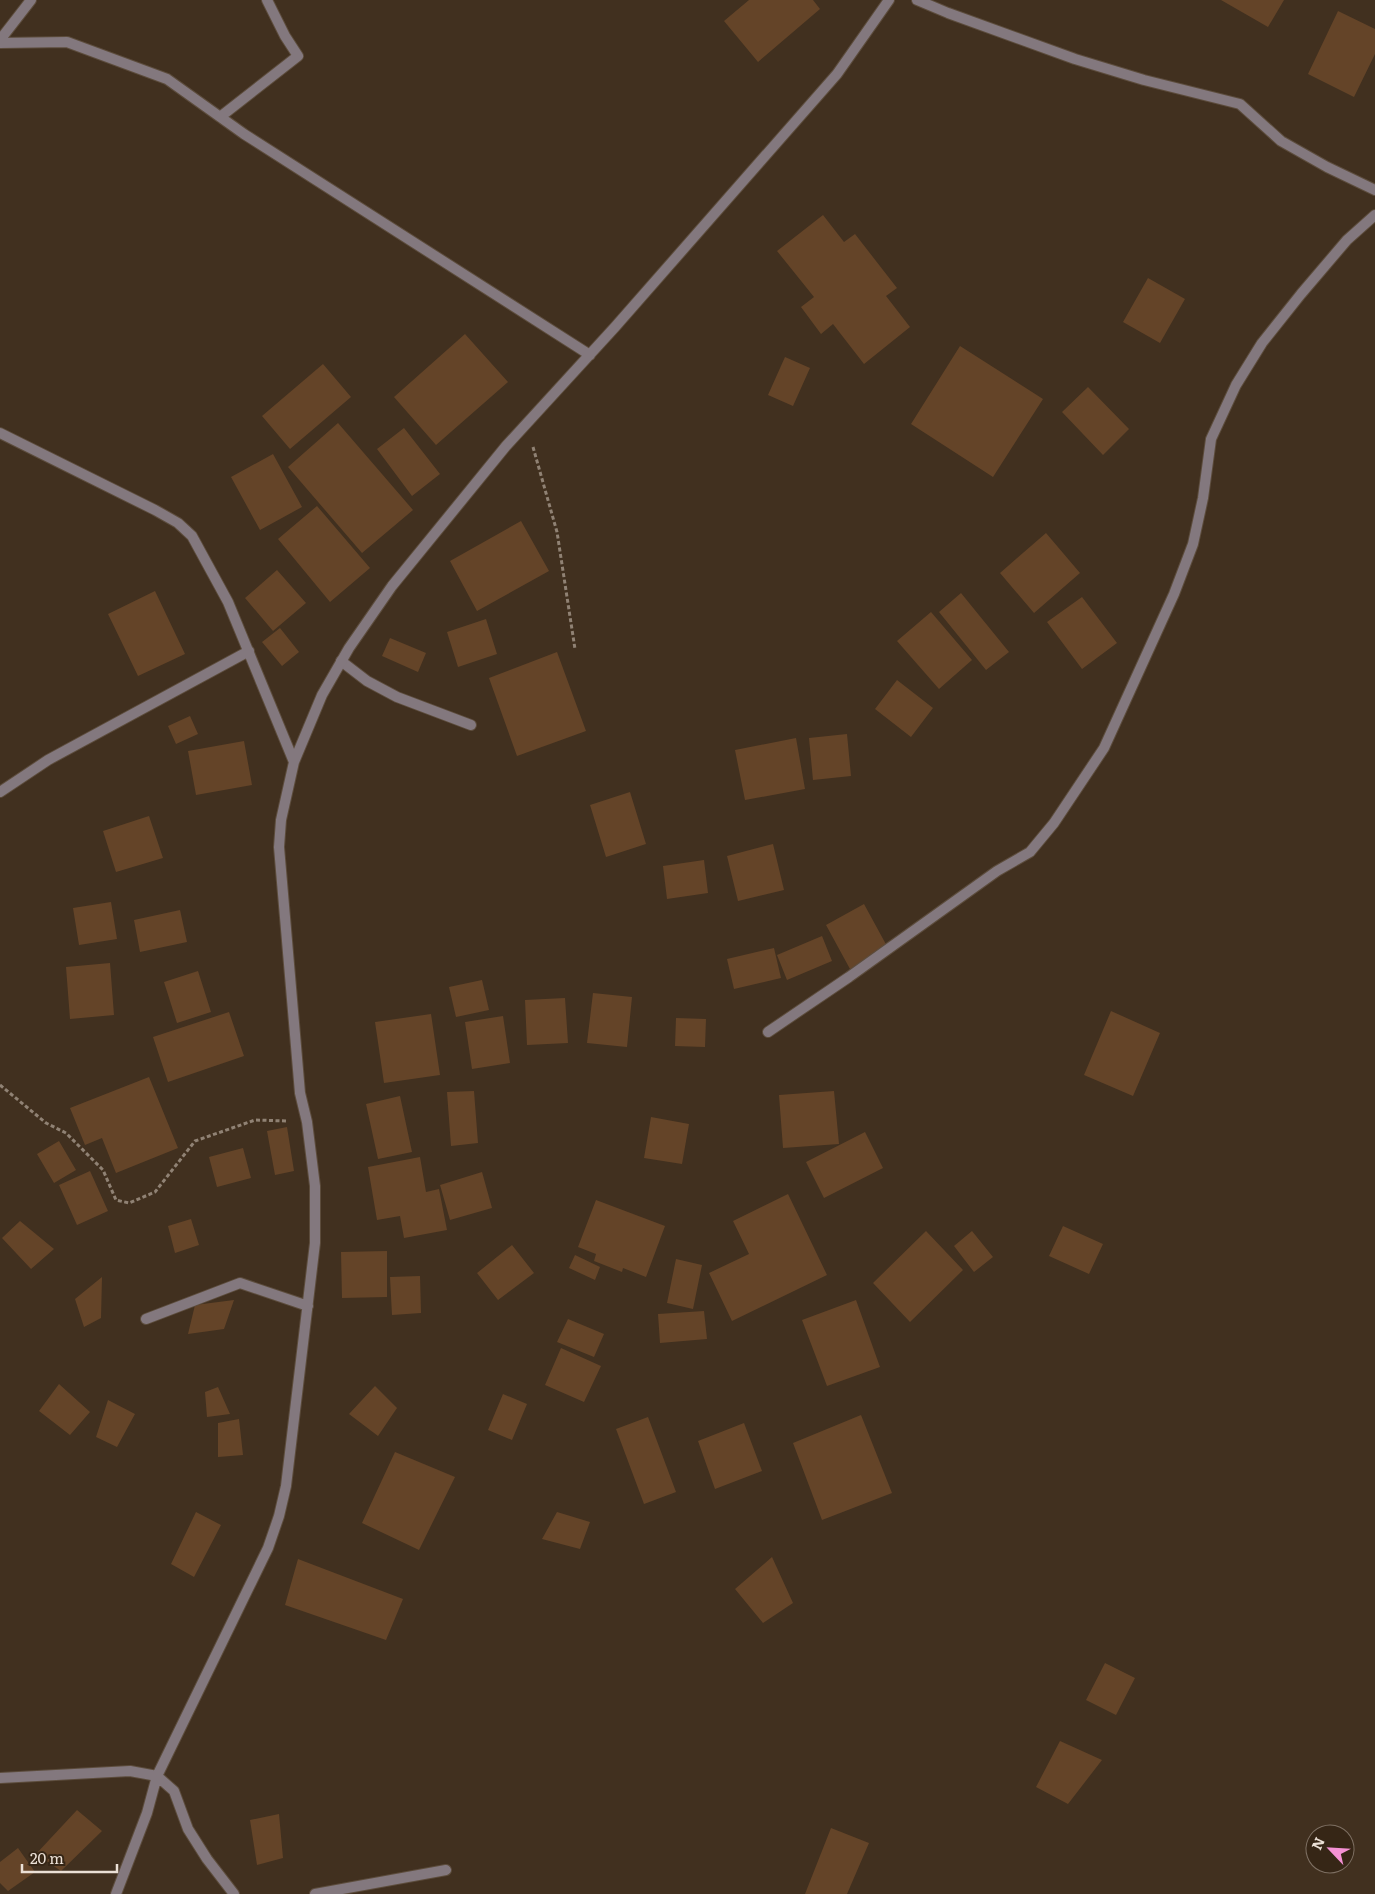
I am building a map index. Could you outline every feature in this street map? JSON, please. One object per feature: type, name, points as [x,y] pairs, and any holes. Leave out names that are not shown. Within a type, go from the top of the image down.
[{"type":"street","points":[[0,41],[31,0]]},
{"type":"street","points":[[220,117],[298,56],[285,36],[267,0]]},
{"type":"street","points":[[116,1894],[147,1813],[157,1776],[268,1548],[279,1516],[286,1486],[315,1242],[316,1205],[316,1186],[300,1094],[278,847],[281,820],[294,762],[322,695],[341,661],[392,586],[523,428],[837,74],[889,0]]},
{"type":"street","points":[[917,0],[1075,60],[1144,80],[1240,104],[1281,141],[1327,167],[1375,190]]},
{"type":"street","points":[[0,41],[67,42],[168,79],[220,117],[590,354]]},
{"type":"street","points":[[768,1032],[871,962],[996,871],[1030,852],[1054,823],[1104,748],[1174,594],[1192,544],[1203,498],[1211,439],[1236,385],[1262,343],[1301,294],[1347,240],[1375,215]]},
{"type":"street","points":[[0,433],[156,510],[178,524],[192,536],[228,602],[294,762]]},
{"type":"street","points":[[0,792],[48,760],[248,651]]},
{"type":"street","points":[[341,661],[367,681],[397,697],[471,725]]},
{"type":"street","points":[[146,1320],[240,1283],[308,1306]]},
{"type":"street","points":[[0,1778],[130,1771],[157,1776],[174,1791],[188,1829],[207,1859],[234,1894]]},
{"type":"street","points":[[314,1894],[446,1870]]},
{"type":"path","points":[[523,428],[532,443],[557,532],[575,649]]},
{"type":"path","points":[[0,1085],[46,1123],[66,1133],[103,1170],[116,1200],[129,1203],[155,1192],[195,1141],[255,1120],[306,1122]]},
{"type":"building","points":[[749,0],[813,0],[820,9],[758,62],[724,21]]},
{"type":"building","points":[[1221,0],[1284,0],[1268,27]]},
{"type":"building","points":[[1338,11],[1375,29],[1375,54],[1354,97],[1308,74]]},
{"type":"building","points":[[823,215],[844,242],[855,234],[897,288],[886,296],[910,327],[864,364],[833,324],[821,334],[801,307],[814,297],[777,251]]},
{"type":"building","points":[[1148,278],[1185,299],[1160,343],[1123,322]]},
{"type":"building","points":[[465,334],[508,382],[436,445],[394,397]]},
{"type":"building","points":[[960,346],[1043,399],[993,477],[911,424]]},
{"type":"building","points":[[785,357],[810,368],[793,406],[768,395]]},
{"type":"building","points":[[323,364],[351,397],[290,449],[262,416]]},
{"type":"building","points":[[1088,387],[1129,429],[1103,455],[1062,412]]},
{"type":"building","points":[[338,423],[413,510],[362,553],[288,467]]},
{"type":"building","points":[[404,428],[440,474],[412,496],[377,449]]},
{"type":"building","points":[[273,454],[302,507],[260,530],[231,477]]},
{"type":"building","points":[[317,506],[370,568],[330,602],[278,539]]},
{"type":"building","points":[[521,521],[549,571],[477,611],[450,561]]},
{"type":"building","points":[[1046,533],[1080,573],[1034,613],[1000,573]]},
{"type":"building","points":[[277,570],[306,603],[273,631],[245,598]]},
{"type":"building","points":[[155,591],[185,654],[138,676],[108,614]]},
{"type":"building","points":[[961,593],[1009,652],[986,670],[939,612]]},
{"type":"building","points":[[1082,597],[1117,643],[1082,669],[1047,622]]},
{"type":"building","points":[[931,612],[972,660],[939,689],[897,641]]},
{"type":"building","points":[[486,619],[497,654],[458,667],[447,632]]},
{"type":"building","points":[[280,628],[299,652],[282,666],[262,642]]},
{"type":"building","points":[[390,638],[426,653],[418,672],[382,656]]},
{"type":"building","points":[[557,652],[586,731],[517,756],[489,678]]},
{"type":"building","points":[[897,680],[933,708],[911,737],[875,709]]},
{"type":"building","points":[[190,716],[198,734],[176,744],[168,726]]},
{"type":"building","points":[[847,734],[851,776],[813,780],[809,738]]},
{"type":"building","points":[[796,738],[805,789],[745,800],[735,750]]},
{"type":"building","points":[[244,741],[252,785],[196,795],[188,751]]},
{"type":"building","points":[[630,792],[646,844],[606,857],[590,805]]},
{"type":"building","points":[[149,816],[163,858],[116,872],[103,831]]},
{"type":"building","points":[[773,844],[784,890],[738,901],[727,856]]},
{"type":"building","points":[[704,860],[708,893],[667,899],[663,866]]},
{"type":"building","points":[[111,902],[117,939],[79,945],[73,908]]},
{"type":"building","points":[[864,904],[888,948],[850,969],[826,925]]},
{"type":"building","points":[[180,910],[187,942],[140,952],[134,920]]},
{"type":"building","points":[[822,936],[832,961],[787,980],[777,955]]},
{"type":"building","points":[[774,948],[781,978],[734,989],[727,959]]},
{"type":"building","points":[[110,963],[114,1015],[70,1019],[66,967]]},
{"type":"building","points":[[198,971],[211,1012],[177,1023],[164,982]]},
{"type":"building","points":[[482,980],[489,1010],[456,1017],[449,987]]},
{"type":"building","points":[[593,993],[632,997],[627,1047],[587,1043]]},
{"type":"building","points":[[565,998],[568,1043],[527,1045],[525,1000]]},
{"type":"building","points":[[1111,1011],[1160,1033],[1133,1096],[1084,1075]]},
{"type":"building","points":[[229,1012],[244,1056],[168,1082],[153,1037]]},
{"type":"building","points":[[431,1014],[440,1075],[384,1083],[375,1022]]},
{"type":"building","points":[[503,1016],[510,1063],[472,1069],[465,1022]]},
{"type":"building","points":[[676,1018],[706,1019],[705,1047],[675,1046]]},
{"type":"building","points":[[149,1077],[178,1148],[116,1173],[102,1138],[85,1145],[70,1108]]},
{"type":"building","points":[[474,1091],[478,1143],[451,1146],[447,1092]]},
{"type":"building","points":[[834,1091],[839,1144],[783,1148],[779,1095]]},
{"type":"building","points":[[400,1096],[412,1152],[378,1159],[366,1104]]},
{"type":"building","points":[[651,1117],[689,1124],[682,1164],[644,1158]]},
{"type":"building","points":[[287,1127],[294,1171],[275,1175],[267,1131]]},
{"type":"building","points":[[865,1132],[883,1168],[824,1198],[806,1162]]},
{"type":"building","points":[[59,1141],[76,1170],[54,1183],[37,1154]]},
{"type":"building","points":[[243,1148],[251,1178],[217,1187],[209,1157]]},
{"type":"building","points":[[420,1157],[426,1192],[439,1189],[447,1230],[404,1238],[400,1216],[377,1220],[368,1167]]},
{"type":"building","points":[[90,1171],[108,1211],[77,1225],[59,1185]]},
{"type":"building","points":[[482,1172],[492,1208],[450,1220],[440,1185]]},
{"type":"building","points":[[788,1194],[827,1275],[732,1321],[709,1273],[749,1254],[733,1221]]},
{"type":"building","points":[[596,1200],[665,1226],[646,1277],[623,1268],[622,1272],[594,1261],[596,1254],[578,1247]]},
{"type":"building","points":[[191,1219],[199,1245],[175,1253],[168,1226]]},
{"type":"building","points":[[20,1221],[54,1249],[31,1269],[2,1238]]},
{"type":"building","points":[[1063,1226],[1103,1244],[1089,1274],[1049,1256]]},
{"type":"building","points":[[926,1231],[963,1270],[910,1322],[873,1283]]},
{"type":"building","points":[[972,1231],[993,1257],[974,1272],[954,1246]]},
{"type":"building","points":[[512,1245],[534,1273],[498,1300],[477,1273]]},
{"type":"building","points":[[387,1251],[387,1297],[342,1298],[341,1252]]},
{"type":"building","points":[[575,1255],[600,1267],[595,1280],[569,1268]]},
{"type":"building","points":[[676,1259],[702,1265],[693,1309],[667,1303]]},
{"type":"building","points":[[420,1276],[421,1313],[392,1315],[390,1277]]},
{"type":"building","points":[[102,1277],[101,1318],[84,1327],[75,1299]]},
{"type":"building","points":[[234,1300],[224,1329],[188,1334],[195,1305]]},
{"type":"building","points":[[856,1300],[880,1367],[827,1386],[802,1320]]},
{"type":"building","points":[[704,1311],[707,1339],[660,1343],[658,1314]]},
{"type":"building","points":[[568,1319],[604,1334],[594,1357],[557,1342]]},
{"type":"building","points":[[561,1348],[601,1366],[584,1402],[545,1385]]},
{"type":"building","points":[[59,1384],[90,1412],[70,1435],[39,1411]]},
{"type":"building","points":[[375,1386],[397,1408],[378,1436],[349,1414]]},
{"type":"building","points":[[218,1387],[230,1414],[207,1417],[205,1392]]},
{"type":"building","points":[[503,1394],[527,1404],[512,1440],[488,1430]]},
{"type":"building","points":[[108,1400],[135,1414],[117,1447],[96,1437]]},
{"type":"building","points":[[861,1415],[892,1493],[822,1520],[793,1443]]},
{"type":"building","points":[[648,1417],[676,1492],[644,1504],[616,1429]]},
{"type":"building","points":[[239,1419],[243,1455],[218,1457],[218,1423]]},
{"type":"building","points":[[744,1423],[762,1471],[715,1489],[698,1441]]},
{"type":"building","points":[[395,1452],[455,1477],[419,1550],[362,1523]]},
{"type":"building","points":[[196,1512],[221,1525],[194,1577],[171,1564]]},
{"type":"building","points":[[557,1512],[590,1522],[580,1549],[542,1539]]},
{"type":"building","points":[[772,1557],[793,1603],[763,1623],[735,1589]]},
{"type":"building","points":[[298,1559],[403,1599],[386,1640],[285,1605]]},
{"type":"building","points":[[1105,1663],[1135,1678],[1116,1715],[1086,1700]]},
{"type":"building","points":[[1060,1741],[1102,1760],[1068,1804],[1036,1787]]},
{"type":"building","points":[[77,1810],[102,1831],[61,1871],[36,1854]]},
{"type":"building","points":[[279,1814],[283,1858],[257,1865],[250,1820]]},
{"type":"building","points":[[831,1828],[869,1843],[847,1894],[805,1894]]},
{"type":"building","points":[[18,1848],[35,1872],[8,1891],[0,1883],[0,1862]]}]
